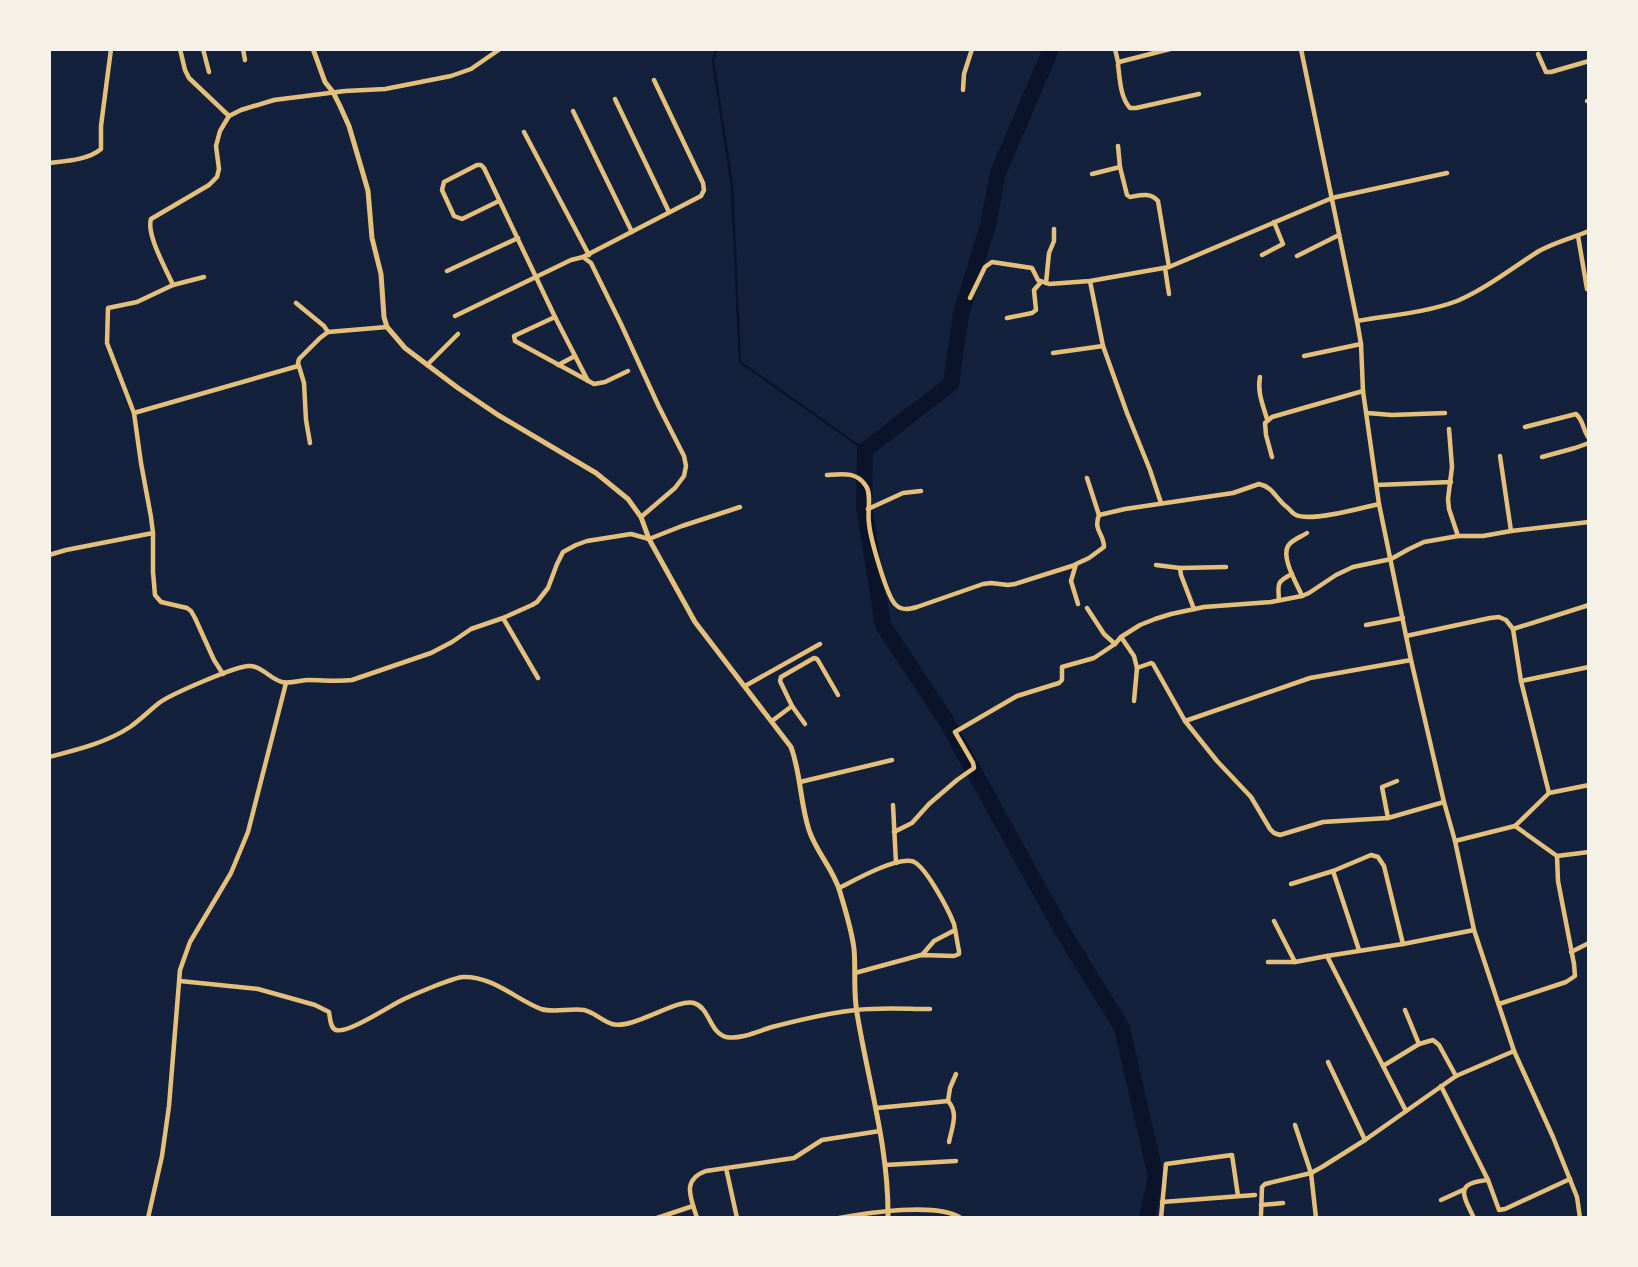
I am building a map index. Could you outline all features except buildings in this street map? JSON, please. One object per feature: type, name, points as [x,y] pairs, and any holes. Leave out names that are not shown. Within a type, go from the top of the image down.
[{"type":"street","points":[[49,163],[92,155],[101,149],[101,125],[111,49]]},
{"type":"street","points":[[180,49],[189,78],[229,116]]},
{"type":"street","points":[[203,49],[209,72]]},
{"type":"street","points":[[243,49],[245,60]]},
{"type":"street","points":[[313,49],[325,82],[333,92],[349,126],[366,184],[387,327],[405,348],[427,365],[498,415],[596,473],[628,499],[642,517],[649,539],[692,617],[791,747],[809,831],[839,888],[854,944],[854,995],[877,1108],[885,1165],[888,1218]]},
{"type":"street","points":[[173,285],[149,223],[151,219],[209,185],[217,177],[219,169],[216,146],[220,131],[229,116],[274,100],[333,92],[385,89],[451,76],[471,69],[500,49]]},
{"type":"street","points":[[963,90],[964,74],[972,49]]},
{"type":"street","points":[[1115,49],[1123,96],[1130,108],[1199,94]]},
{"type":"street","points":[[1119,62],[1170,49]]},
{"type":"street","points":[[1301,49],[1361,344],[1363,391],[1379,504],[1411,660],[1474,930],[1514,1051],[1544,1115],[1577,1197],[1580,1218]]},
{"type":"street","points":[[1538,54],[1546,72],[1589,61]]},
{"type":"street","points":[[455,316],[536,276],[586,256],[701,196],[705,190],[703,183],[654,80]]},
{"type":"street","points":[[615,99],[669,212]]},
{"type":"street","points":[[573,111],[632,232]]},
{"type":"street","points":[[524,132],[684,456],[684,476],[675,488],[642,517]]},
{"type":"street","points":[[1118,146],[1120,167],[1128,196],[1148,194],[1158,201],[1169,294]]},
{"type":"street","points":[[499,201],[462,219],[458,218],[454,216],[442,186],[444,182],[477,165],[484,168],[588,381]]},
{"type":"street","points":[[1092,174],[1120,167]]},
{"type":"street","points":[[1043,282],[1090,282],[1167,267],[1332,198],[1447,173]]},
{"type":"street","points":[[1262,255],[1283,244],[1274,222]]},
{"type":"street","points":[[1007,318],[1036,310],[1034,290],[1043,282],[1054,241],[1054,229]]},
{"type":"street","points":[[1357,321],[1411,313],[1455,302],[1484,288],[1541,250],[1589,231]]},
{"type":"street","points":[[1297,256],[1339,235]]},
{"type":"street","points":[[1578,236],[1587,289]]},
{"type":"street","points":[[447,271],[518,238]]},
{"type":"street","points":[[970,298],[985,267],[992,262],[1032,268],[1043,282]]},
{"type":"street","points":[[204,276],[173,285],[146,299],[109,307],[107,343],[134,413],[153,533],[155,595],[161,602],[191,611],[223,674]]},
{"type":"street","points":[[1090,282],[1103,346],[1161,503]]},
{"type":"street","points":[[296,303],[328,332]]},
{"type":"street","points":[[555,317],[514,336],[514,341],[588,381],[599,384],[628,371]]},
{"type":"street","points":[[310,443],[304,383],[298,366],[303,354],[328,332],[387,327]]},
{"type":"street","points":[[427,365],[458,334]]},
{"type":"street","points":[[1304,356],[1361,344]]},
{"type":"street","points":[[1053,354],[1103,346]]},
{"type":"street","points":[[558,365],[575,356]]},
{"type":"street","points":[[134,413],[298,366]]},
{"type":"street","points":[[1260,377],[1261,398],[1268,419]]},
{"type":"street","points":[[1272,457],[1265,423],[1272,416],[1363,391]]},
{"type":"street","points":[[1367,413],[1392,415],[1445,412]]},
{"type":"street","points":[[1525,426],[1576,414],[1581,419],[1589,441],[1575,448],[1542,457]]},
{"type":"street","points":[[1449,429],[1452,467],[1448,499],[1458,536]]},
{"type":"street","points":[[1500,456],[1511,531]]},
{"type":"street","points":[[827,475],[848,473],[864,483],[869,495],[869,526],[874,553],[893,601],[900,608],[910,609],[990,583],[1015,584],[1076,564],[1104,547],[1097,526],[1099,515],[1087,478]]},
{"type":"street","points":[[1377,485],[1451,482]]},
{"type":"street","points":[[1099,515],[1233,493],[1259,484],[1272,489],[1283,505],[1303,517],[1334,514],[1379,504]]},
{"type":"street","points":[[868,509],[903,493],[921,491]]},
{"type":"street","points":[[49,757],[112,737],[129,728],[167,698],[248,666],[256,667],[277,681],[286,683],[352,680],[431,653],[471,629],[537,602],[548,588],[563,552],[569,549],[587,541],[631,534],[649,539],[740,507]]},
{"type":"street","points":[[894,832],[912,823],[929,804],[974,768],[974,763],[956,732],[1018,695],[1059,683],[1062,680],[1062,667],[1091,659],[1115,645],[1140,625],[1194,608],[1302,596],[1353,567],[1391,559],[1424,542],[1589,523]]},
{"type":"street","points":[[49,555],[153,533]]},
{"type":"street","points":[[1302,596],[1286,556],[1291,542],[1307,533]]},
{"type":"street","points":[[1076,564],[1071,581],[1078,604]]},
{"type":"street","points":[[1156,565],[1180,568],[1226,567]]},
{"type":"street","points":[[1180,568],[1194,608]]},
{"type":"street","points":[[1279,600],[1280,581],[1292,574]]},
{"type":"street","points":[[1513,629],[1589,605]]},
{"type":"street","points":[[1087,608],[1104,634],[1115,645]]},
{"type":"street","points":[[1406,636],[1489,618],[1499,617],[1506,620],[1513,629],[1521,681],[1549,793]]},
{"type":"street","points":[[503,618],[538,678]]},
{"type":"street","points":[[1366,625],[1403,618]]},
{"type":"street","points":[[1121,638],[1134,656],[1137,668],[1134,701]]},
{"type":"street","points":[[745,686],[820,645]]},
{"type":"street","points":[[805,723],[792,706],[780,681],[781,677],[814,658],[838,695]]},
{"type":"street","points":[[1185,721],[1310,678],[1411,660]]},
{"type":"street","points":[[1137,668],[1153,664],[1185,721],[1251,797],[1274,833],[1280,835],[1323,822],[1388,818],[1444,802]]},
{"type":"street","points":[[1521,681],[1589,667]]},
{"type":"street","points":[[148,1218],[162,1156],[169,1106],[180,970],[190,942],[231,873],[248,832],[286,683]]},
{"type":"street","points":[[772,721],[792,706]]},
{"type":"street","points":[[800,782],[892,760]]},
{"type":"street","points":[[1388,818],[1382,786],[1396,781]]},
{"type":"street","points":[[1455,841],[1515,826],[1549,793],[1589,785]]},
{"type":"street","points":[[894,805],[895,863]]},
{"type":"street","points":[[1515,826],[1557,856],[1589,852]]},
{"type":"street","points":[[1291,884],[1371,855],[1381,859],[1403,944]]},
{"type":"street","points":[[1499,1004],[1575,976],[1558,881],[1557,856]]},
{"type":"street","points":[[839,888],[895,863],[916,862],[953,922],[959,951],[957,956],[921,955],[854,973]]},
{"type":"street","points":[[1333,871],[1359,950]]},
{"type":"street","points":[[1274,921],[1295,962]]},
{"type":"street","points":[[921,955],[934,941],[955,930]]},
{"type":"street","points":[[1268,962],[1295,962],[1474,930]]},
{"type":"street","points":[[1571,952],[1589,943]]},
{"type":"street","points":[[1327,956],[1406,1111]]},
{"type":"street","points":[[180,981],[258,989],[315,1005],[329,1012],[332,1027],[336,1030],[362,1023],[404,1000],[460,977],[484,980],[542,1009],[587,1010],[614,1025],[634,1021],[680,1004],[693,1003],[704,1011],[719,1033],[727,1037],[743,1036],[789,1023],[856,1010],[930,1009]]},
{"type":"street","points":[[1405,1010],[1419,1044]]},
{"type":"street","points":[[1383,1066],[1419,1044],[1433,1041],[1437,1042],[1456,1076]]},
{"type":"street","points":[[1261,1215],[1262,1187],[1265,1184],[1311,1173],[1365,1140],[1456,1076],[1514,1051]]},
{"type":"street","points":[[1328,1062],[1365,1140]]},
{"type":"street","points":[[948,1101],[956,1074]]},
{"type":"street","points":[[1441,1086],[1488,1180],[1499,1210],[1570,1179]]},
{"type":"street","points":[[877,1108],[948,1101]]},
{"type":"street","points":[[948,1101],[953,1106],[955,1115],[949,1142]]},
{"type":"street","points":[[1295,1125],[1311,1173],[1316,1218]]},
{"type":"street","points":[[697,1218],[690,1184],[692,1178],[698,1174],[794,1158],[822,1140],[880,1131]]},
{"type":"street","points":[[1161,1218],[1166,1164],[1232,1154],[1238,1196]]},
{"type":"street","points":[[885,1165],[956,1161]]},
{"type":"street","points":[[726,1168],[737,1218]]},
{"type":"street","points":[[1441,1200],[1474,1183],[1488,1180]]},
{"type":"street","points":[[1463,1190],[1474,1218]]},
{"type":"street","points":[[1162,1202],[1255,1195]]},
{"type":"street","points":[[1261,1205],[1283,1203]]},
{"type":"street","points":[[657,1218],[693,1206]]},
{"type":"street","points":[[839,1218],[919,1210],[950,1213],[961,1218]]},
{"type":"waterway","points":[[716,49],[713,61],[732,186],[740,362],[865,450]]},
{"type":"waterway","points":[[1051,49],[998,173],[988,225],[961,314],[951,384],[865,450],[864,506],[883,625],[945,719],[1060,927],[1122,1028],[1156,1177],[1147,1218]]}]
